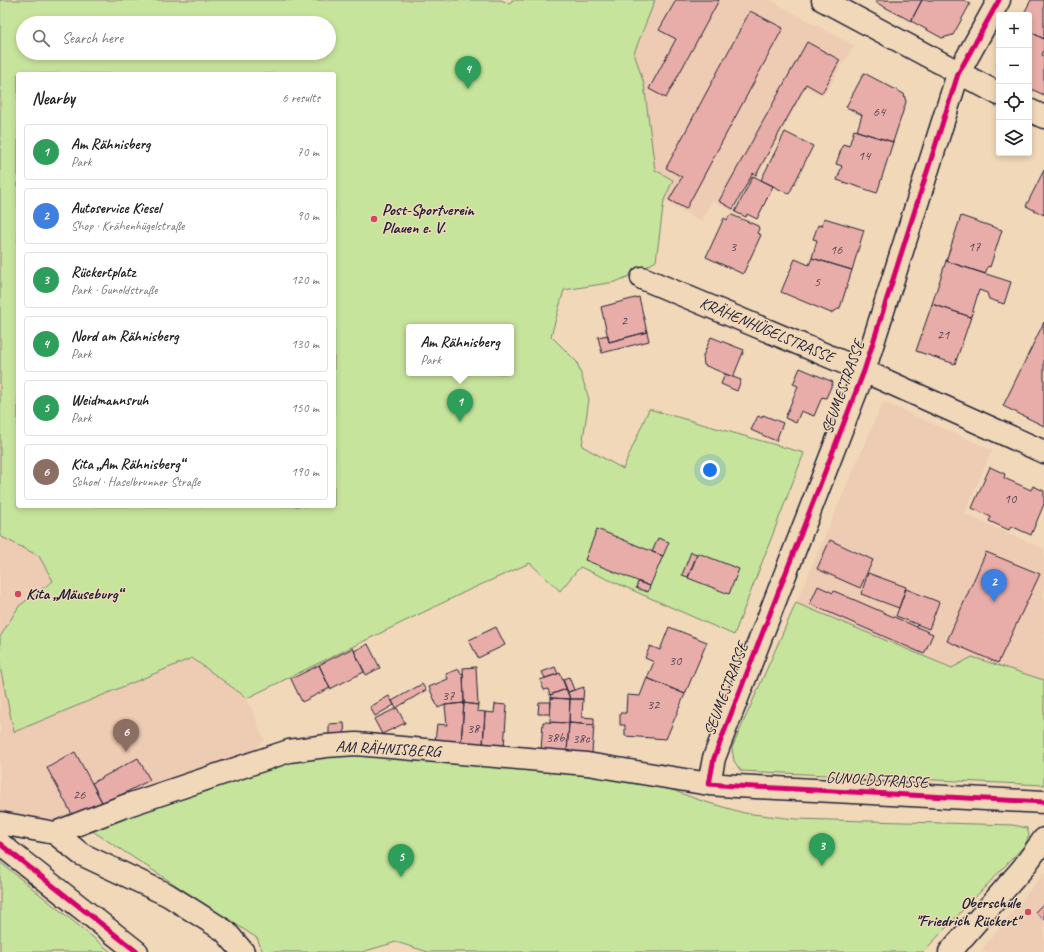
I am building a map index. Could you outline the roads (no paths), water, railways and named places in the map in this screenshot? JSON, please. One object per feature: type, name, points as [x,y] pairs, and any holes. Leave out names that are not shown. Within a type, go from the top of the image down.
[{"type":"street","points":[[823,0],[958,74],[996,93]]},
{"type":"street","name":"SEUMESTRASSE","points":[[709,784],[714,758],[864,371],[958,74],[999,0]]},
{"type":"street","points":[[1032,111],[1044,117]]},
{"type":"street","name":"KRÄHENHÜGELSTRASSE","points":[[642,278],[864,371],[1044,452]]},
{"type":"street","name":"AM RÄHNISBERG","points":[[55,833],[125,806],[290,751],[326,746],[356,744],[587,764],[709,784]]},
{"type":"street","name":"GUNOLDSTRASSE","points":[[709,784],[1044,802]]},
{"type":"street","points":[[0,823],[55,833],[81,854],[168,894],[225,931],[243,952]]},
{"type":"street","points":[[950,952],[1023,868],[1044,839]]},
{"type":"street","points":[[0,844],[137,952]]},
{"type":"place","name":"Nord am Rähnisberg","points":[[468,89]]},
{"type":"place","name":"Post-Sportverein Plauen e. V.","points":[[374,219]]},
{"type":"place","name":"Am Rähnisberg","points":[[460,422]]},
{"type":"place","name":"Kita „Mäuseburg“","points":[[18,594]]},
{"type":"place","name":"Autoservice Kiesel","points":[[994,602]]},
{"type":"place","name":"Kita „Am Rähnisberg“","points":[[126,752]]},
{"type":"place","name":"Rückertplatz","points":[[822,866]]},
{"type":"place","name":"Weidmannsruh","points":[[401,877]]},
{"type":"place","name":"Oberschule \"Friedrich Rückert\"","points":[[1028,912]]}]
